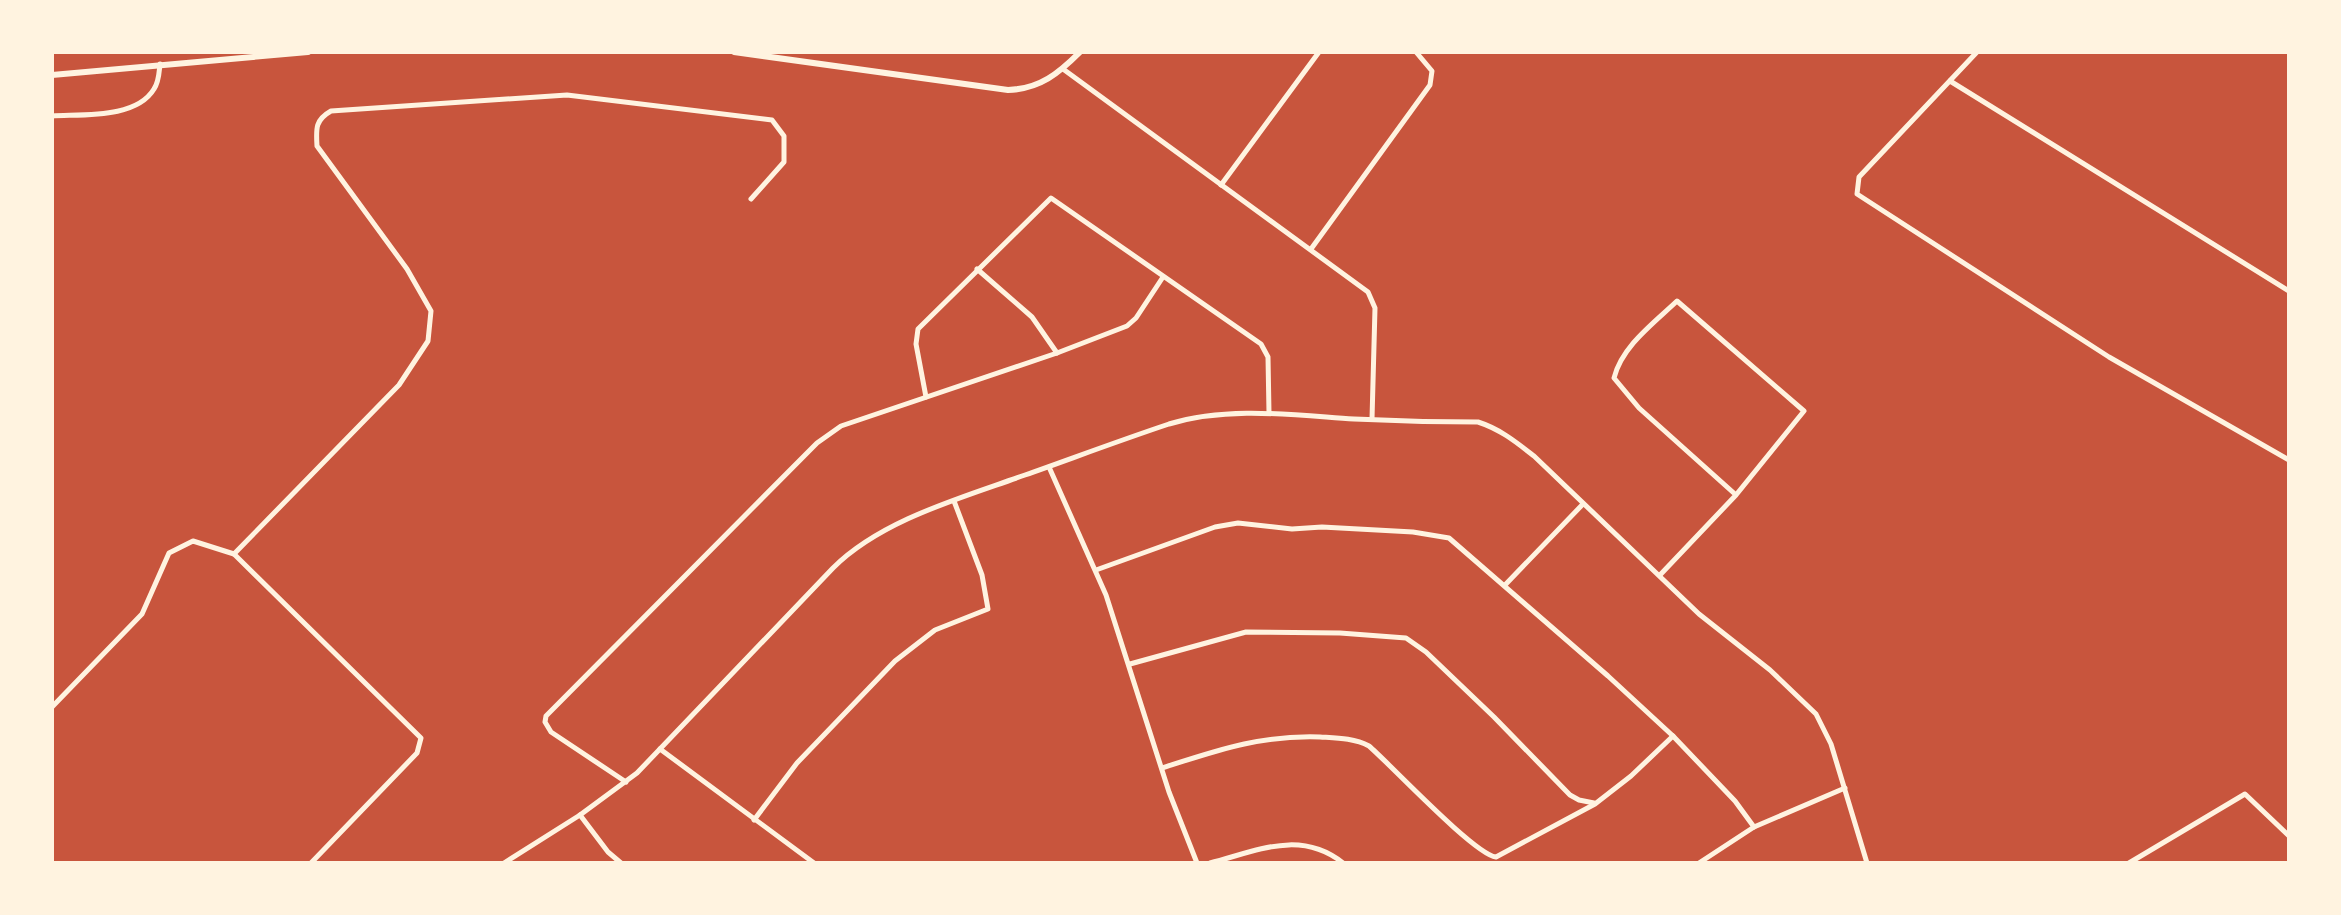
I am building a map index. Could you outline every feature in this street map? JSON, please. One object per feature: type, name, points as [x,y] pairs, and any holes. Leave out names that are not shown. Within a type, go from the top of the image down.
[{"type":"street","points":[[52,75],[308,52]]},
{"type":"street","points":[[734,52],[1008,90],[1032,87],[1063,69],[1080,52]]},
{"type":"street","points":[[1221,185],[1319,52]]},
{"type":"street","points":[[1311,249],[1430,85],[1432,71],[1416,52]]},
{"type":"street","points":[[1977,52],[1859,177],[1857,194],[2109,357],[2289,460]]},
{"type":"street","points":[[52,116],[104,112],[134,105],[153,91],[160,64]]},
{"type":"street","points":[[1063,69],[1364,288],[1375,308],[1372,420]]},
{"type":"street","points":[[1950,81],[2289,291]]},
{"type":"street","points":[[234,554],[399,385],[428,341],[431,311],[407,269],[317,146],[316,126],[322,116],[331,111],[567,95],[772,120],[784,136],[784,162],[751,199]]},
{"type":"street","points":[[926,397],[916,334],[921,326],[1051,198],[1265,347],[1269,413]]},
{"type":"street","points":[[977,269],[1032,317],[1057,353]]},
{"type":"street","points":[[626,782],[551,732],[545,722],[550,710],[825,436],[841,426],[1057,353],[1132,323],[1163,277]]},
{"type":"street","points":[[1660,575],[1736,495],[1804,411],[1677,301],[1643,333],[1617,365],[1614,378],[1639,408],[1736,495]]},
{"type":"street","points":[[504,863],[626,782],[846,555],[875,534],[954,501],[1187,418],[1269,413],[1372,420],[1478,422],[1493,427],[1534,456],[1699,614],[1758,660],[1809,706],[1825,728],[1867,863]]},
{"type":"street","points":[[1049,467],[1096,570],[1197,863]]},
{"type":"street","points":[[754,820],[797,763],[895,661],[935,630],[988,609],[982,575],[954,501]]},
{"type":"street","points":[[1505,585],[1583,504]]},
{"type":"street","points":[[1096,570],[1215,527],[1247,522],[1292,529],[1322,527],[1413,532],[1449,538],[1673,736],[1735,801],[1754,827]]},
{"type":"street","points":[[52,707],[142,614],[169,553],[193,541],[234,554],[421,738],[417,753],[311,863]]},
{"type":"street","points":[[1130,664],[1246,632],[1340,633],[1406,638],[1426,652],[1494,717],[1570,795],[1595,804]]},
{"type":"street","points":[[1162,768],[1241,743],[1276,737],[1361,742],[1385,759],[1449,822],[1490,856],[1501,856],[1595,804],[1631,776],[1673,736]]},
{"type":"street","points":[[660,749],[814,863]]},
{"type":"street","points":[[1699,863],[1754,827],[1845,788]]},
{"type":"street","points":[[2129,863],[2245,794],[2289,836]]},
{"type":"street","points":[[580,815],[605,849],[621,863]]},
{"type":"street","points":[[1210,863],[1280,845],[1300,844],[1325,850],[1343,863]]}]
